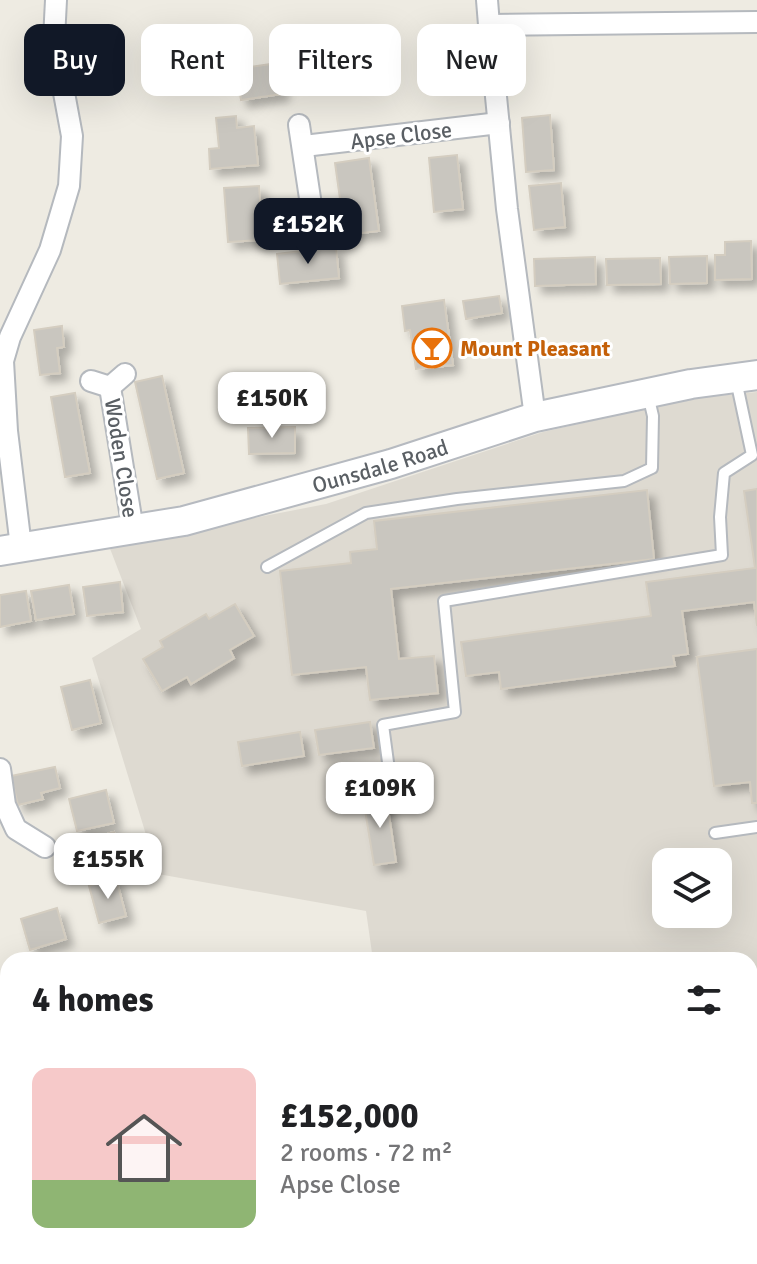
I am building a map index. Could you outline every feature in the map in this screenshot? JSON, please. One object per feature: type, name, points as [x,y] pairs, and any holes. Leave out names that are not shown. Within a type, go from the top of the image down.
[{"type":"street","points":[[11,549],[3,361],[5,335],[50,250],[69,186],[72,136],[54,39],[56,0]]},
{"type":"street","points":[[487,0],[489,24]]},
{"type":"street","points":[[526,25],[757,22]]},
{"type":"street","points":[[496,96],[507,209],[535,417]]},
{"type":"street","name":"Apse Close","points":[[304,146],[499,123]]},
{"type":"street","points":[[299,125],[311,205]]},
{"type":"street","name":"Ounsdale Road","points":[[11,549],[184,521],[391,464],[535,417],[648,393],[746,377]]},
{"type":"street","name":"Woden Close","points":[[109,381],[133,530]]},
{"type":"street","points":[[0,769],[5,805],[16,829],[45,847]]},
{"type":"lane","points":[[390,777],[383,725],[455,712],[444,601],[722,555],[720,517],[724,473],[752,455],[746,377]]},
{"type":"lane","points":[[267,567],[366,513],[457,499],[624,481],[652,468],[653,416],[648,393]]},
{"type":"lane","points":[[715,833],[757,827]]},
{"type":"shaded area","points":[[757,392],[757,952],[372,952],[366,911],[158,874],[92,658],[141,629],[109,546],[326,504],[543,432],[687,399]]},
{"type":"building","points":[[269,64],[269,96],[241,100],[240,96],[253,96],[253,67]]},
{"type":"building","points":[[550,115],[554,170],[526,172],[522,118]]},
{"type":"building","points":[[236,116],[237,128],[254,126],[258,165],[210,169],[209,149],[219,148],[216,118]]},
{"type":"building","points":[[457,155],[463,209],[434,212],[429,158]]},
{"type":"building","points":[[369,158],[379,231],[345,235],[335,163]]},
{"type":"building","points":[[561,183],[565,227],[534,230],[529,186]]},
{"type":"building","points":[[259,186],[263,240],[228,242],[224,188]]},
{"type":"building","points":[[751,241],[752,279],[715,280],[715,255],[725,255],[725,242]]},
{"type":"building","points":[[336,247],[339,278],[280,284],[277,254]]},
{"type":"building","points":[[707,256],[707,283],[670,284],[669,257]]},
{"type":"building","points":[[595,257],[596,284],[535,286],[534,259]]},
{"type":"building","points":[[660,258],[661,284],[607,285],[606,259]]},
{"type":"building","points":[[499,296],[502,313],[466,319],[463,301]]},
{"type":"building","name":"Mount Pleasant","points":[[444,300],[453,365],[416,369],[410,330],[405,331],[402,306]]},
{"type":"building","points":[[62,326],[64,347],[57,348],[60,373],[40,375],[34,330]]},
{"type":"building","points":[[162,376],[184,473],[157,479],[135,382]]},
{"type":"building","points":[[75,393],[90,473],[65,477],[51,397]]},
{"type":"building","points":[[295,427],[295,453],[249,454],[248,428]]},
{"type":"building","points":[[757,489],[757,626],[754,602],[682,611],[688,654],[673,656],[675,666],[501,689],[499,672],[466,676],[461,642],[651,616],[646,582],[755,568],[744,491]]},
{"type":"building","points":[[647,490],[654,559],[391,589],[399,659],[434,656],[438,693],[370,700],[366,667],[292,675],[280,571],[351,563],[350,552],[377,549],[374,521]]},
{"type":"building","points":[[120,582],[123,612],[87,616],[83,587]]},
{"type":"building","points":[[69,585],[74,614],[36,620],[31,591]]},
{"type":"building","points":[[26,591],[31,621],[0,627],[0,595]]},
{"type":"building","points":[[235,604],[254,636],[230,650],[234,658],[191,684],[187,677],[162,691],[143,659],[163,647],[160,641],[206,614],[209,619]]},
{"type":"building","points":[[757,649],[757,803],[752,803],[750,782],[714,786],[697,657]]},
{"type":"building","points":[[90,680],[101,723],[72,730],[61,687]]},
{"type":"building","points":[[370,722],[374,748],[319,755],[315,730]]},
{"type":"building","points":[[300,732],[304,756],[242,766],[238,742]]},
{"type":"building","points":[[55,767],[60,788],[41,793],[43,799],[18,805],[11,776]]},
{"type":"building","points":[[106,790],[114,823],[77,831],[69,799]]},
{"type":"building","points":[[386,795],[396,862],[374,865],[363,798]]},
{"type":"building","points":[[114,832],[124,866],[92,875],[82,841]]},
{"type":"building","points":[[116,878],[126,916],[99,923],[89,886]]},
{"type":"building","points":[[57,908],[66,939],[30,950],[21,919]]},
{"type":"place","name":"Mount Pleasant","points":[[432,348]]}]
